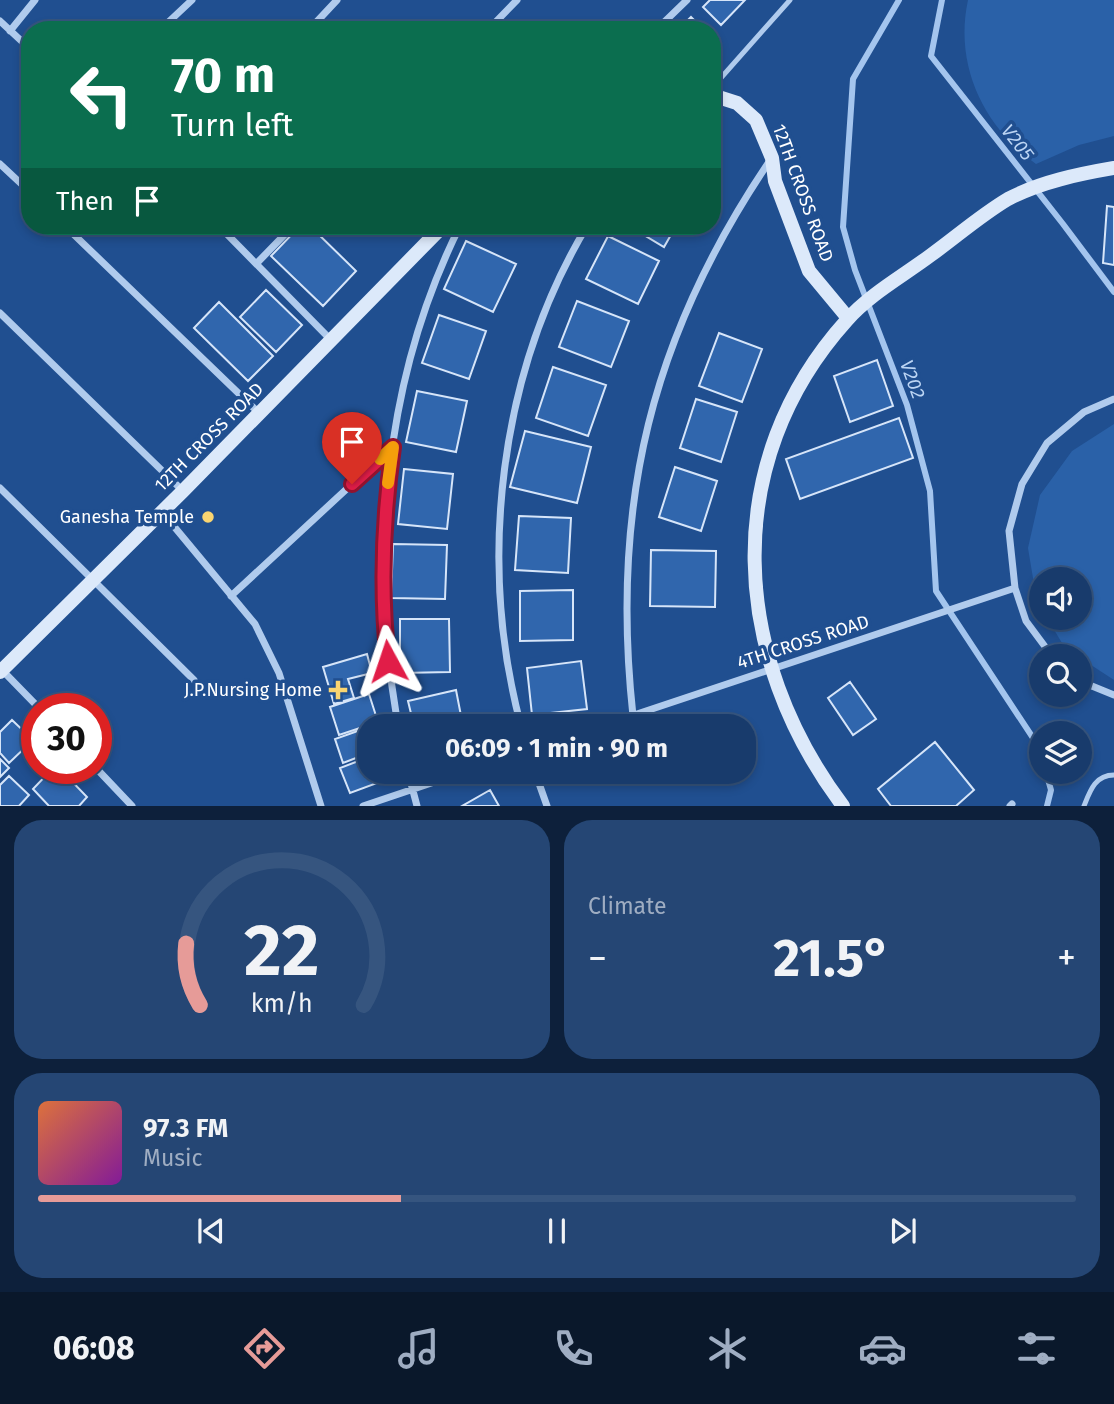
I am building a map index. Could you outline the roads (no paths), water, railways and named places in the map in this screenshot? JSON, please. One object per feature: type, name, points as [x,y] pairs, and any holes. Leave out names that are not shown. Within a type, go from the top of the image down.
[{"type":"main road","name":"12TH CROSS ROAD","points":[[721,98],[737,103],[756,120],[772,158],[775,181],[808,271],[854,313]]},
{"type":"main road","points":[[843,806],[799,734],[772,669],[763,640],[754,581],[755,521],[760,492],[771,449],[792,398],[827,343],[854,313],[1008,199],[1045,184],[1114,167]]},
{"type":"main road","name":"12TH CROSS ROAD","points":[[1,670],[183,491],[434,235]]},
{"type":"street","points":[[10,31],[35,0]]},
{"type":"street","points":[[170,21],[192,0]]},
{"type":"street","points":[[317,21],[337,0]]},
{"type":"street","points":[[497,21],[517,0]]},
{"type":"street","points":[[665,21],[687,0]]},
{"type":"street","points":[[0,21],[21,41]]},
{"type":"street","points":[[633,714],[626,629],[628,539],[640,461],[653,406],[682,319],[701,277],[746,196],[772,158]]},
{"type":"street","points":[[0,164],[21,184]]},
{"type":"street","points":[[74,235],[260,413]]},
{"type":"street","points":[[228,235],[331,341]]},
{"type":"street","points":[[257,263],[284,235]]},
{"type":"street","points":[[396,714],[385,636],[383,584],[383,533],[393,447],[419,331],[456,235]]},
{"type":"street","points":[[518,714],[508,670],[501,603],[499,535],[505,468],[518,401],[530,358],[563,274],[582,235]]},
{"type":"street","points":[[0,313],[183,491]]},
{"type":"street","points":[[1043,644],[1026,621],[1015,588],[1009,531],[1021,484],[1047,443],[1084,412],[1114,400]]},
{"type":"street","points":[[231,596],[393,447]]},
{"type":"street","points":[[0,488],[194,680]]},
{"type":"street","points":[[162,511],[255,624],[279,673],[321,806]]},
{"type":"street","name":"4TH CROSS ROAD","points":[[639,714],[1015,588]]},
{"type":"street","points":[[1,670],[24,693]]},
{"type":"street","points":[[1092,686],[1114,695]]},
{"type":"street","points":[[111,784],[132,806]]},
{"type":"street","points":[[411,784],[417,806]]},
{"type":"street","points":[[363,806],[427,784]]},
{"type":"street","points":[[539,784],[547,806]]},
{"type":"lane","points":[[721,78],[790,0]]},
{"type":"lane","points":[[1084,806],[1092,785],[1107,775],[1114,775]]},
{"type":"waterway","name":"V202","points":[[899,0],[853,79],[843,227],[855,270],[907,405],[930,491],[936,591],[1029,732]]},
{"type":"waterway","name":"V205","points":[[942,0],[931,56],[1114,292]]},
{"type":"waterway","name":"V202","points":[[1047,806],[1051,790],[1049,784]]},
{"type":"place","name":"Ganesha Temple","points":[[208,517]]},
{"type":"place","name":"J.P.Nursing Home","points":[[338,690]]}]
